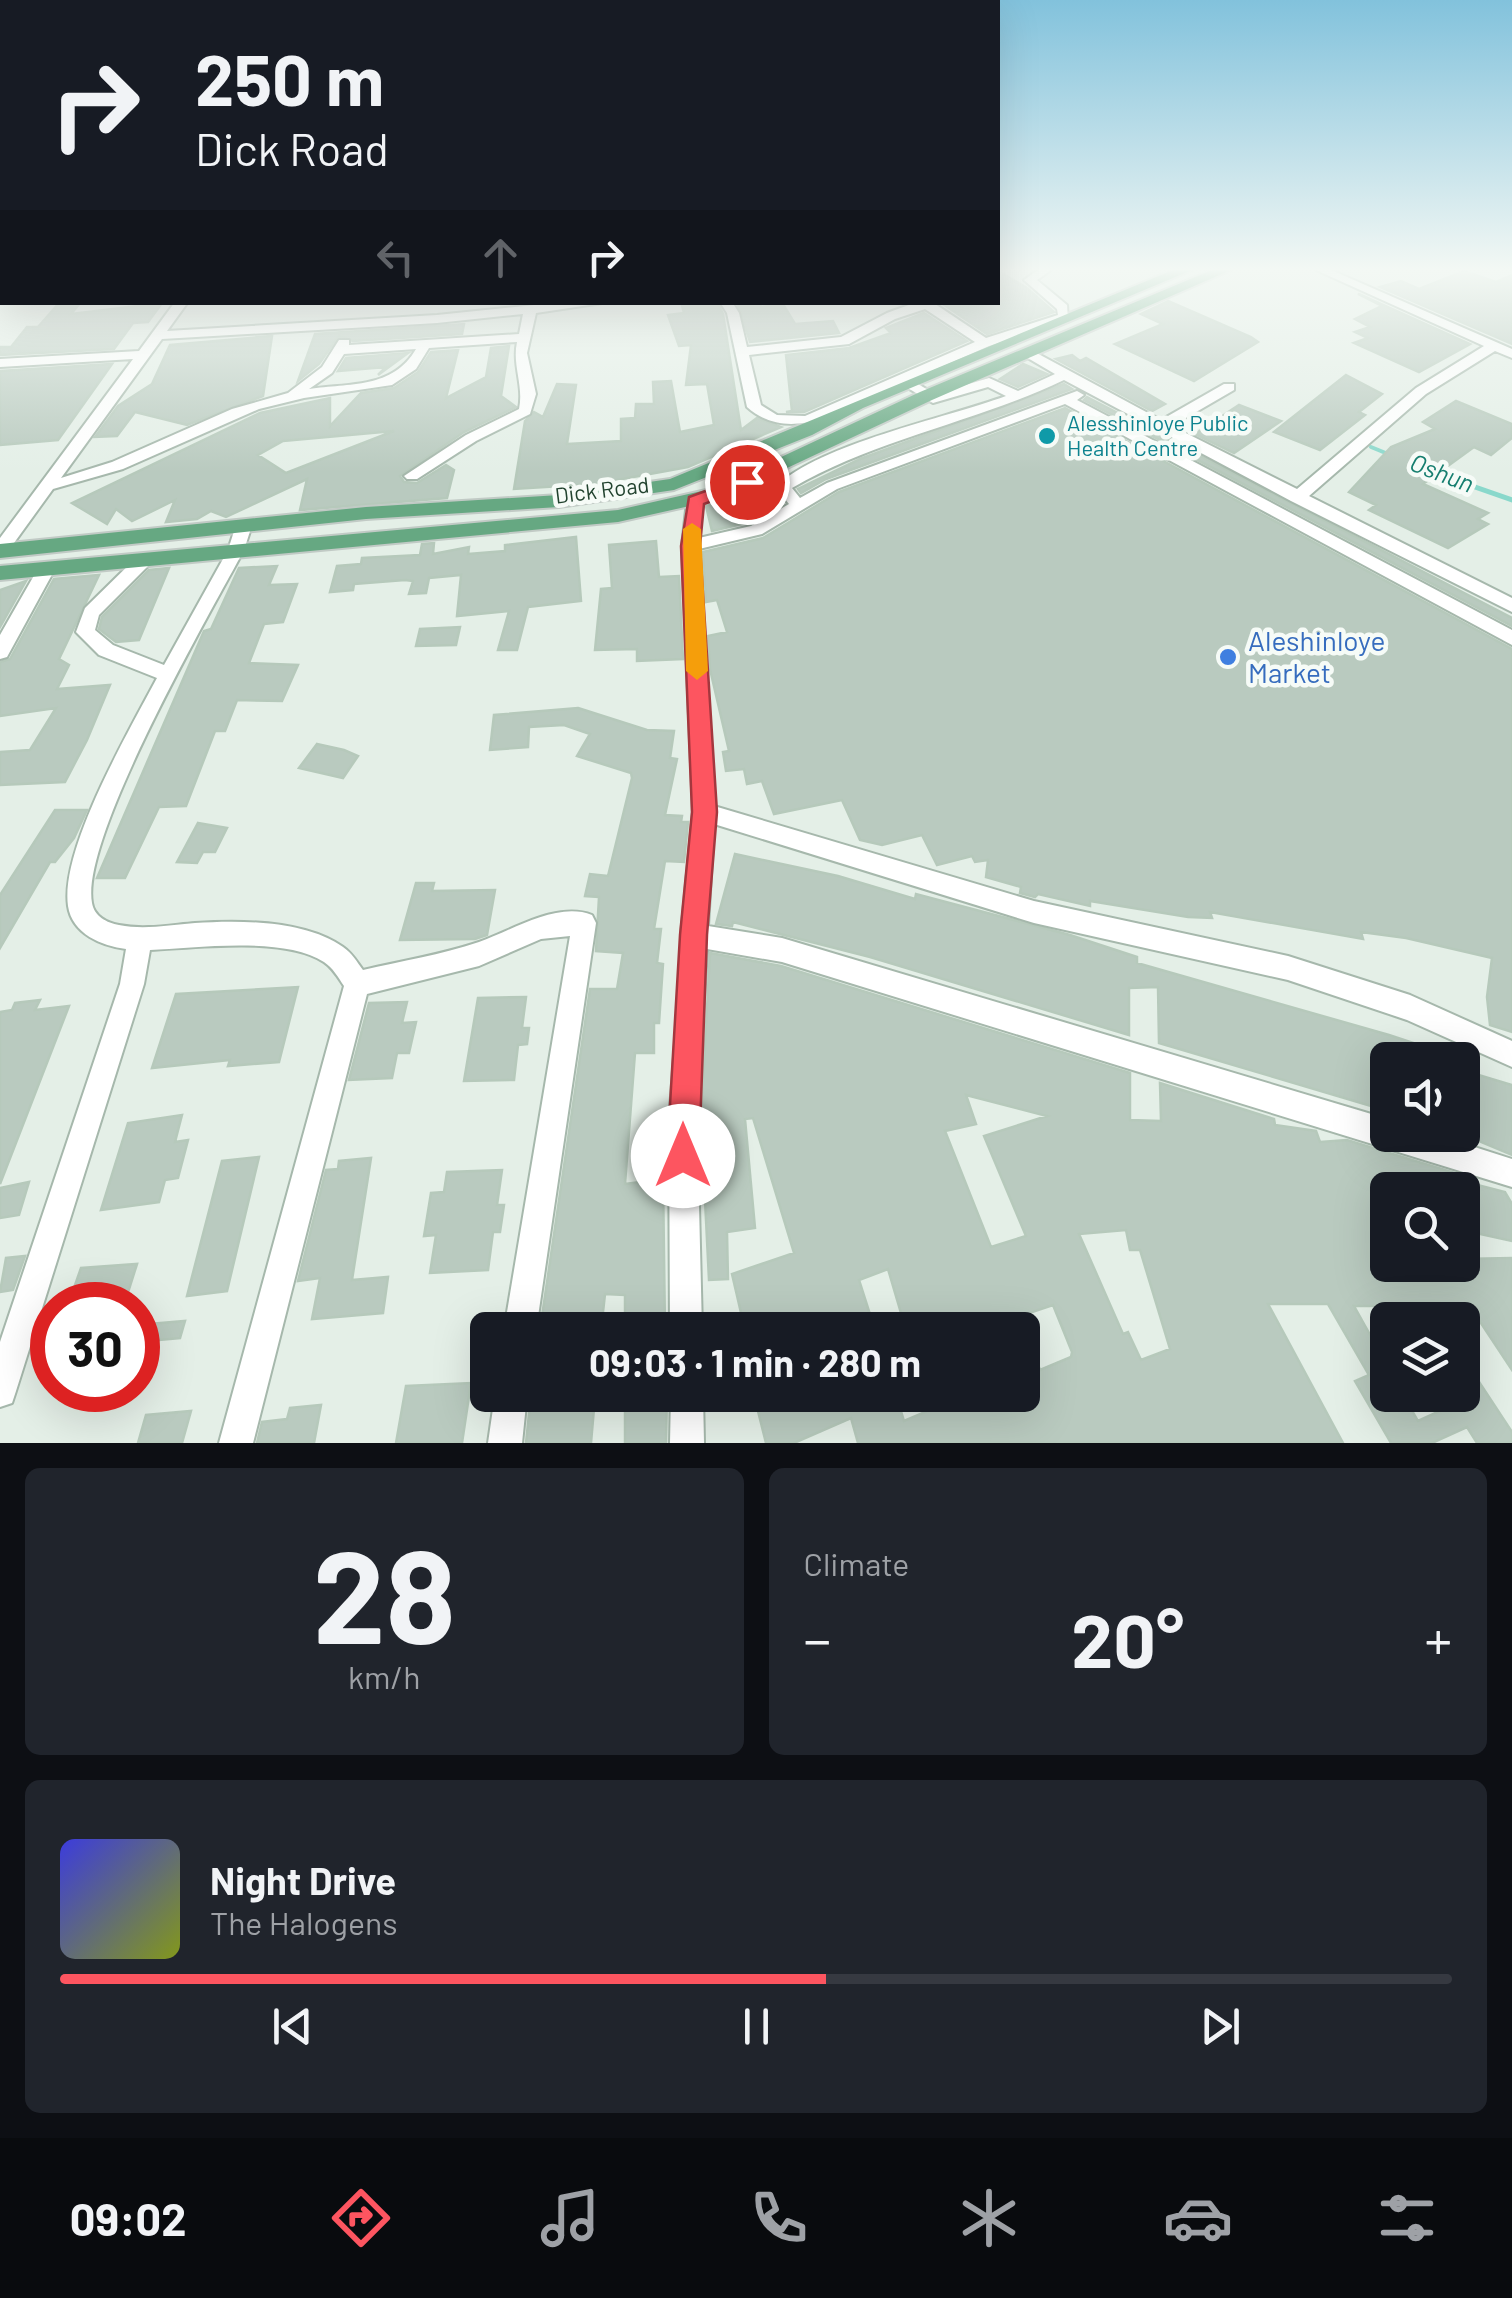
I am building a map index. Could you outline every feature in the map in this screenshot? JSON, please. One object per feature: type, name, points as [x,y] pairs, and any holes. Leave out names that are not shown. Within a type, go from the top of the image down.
[{"type":"main road","name":"Dick Road","points":[[0,550],[244,525],[559,501],[674,484],[1020,337]]},
{"type":"main road","name":"Dick Road","points":[[2,575],[146,558],[618,516],[695,501],[761,476],[926,396],[1069,337]]},
{"type":"street","points":[[0,550],[157,337]]},
{"type":"street","points":[[290,397],[327,370],[347,337]]},
{"type":"street","points":[[738,337],[754,408],[786,422],[826,413],[1001,337]]},
{"type":"street","points":[[741,352],[851,337]]},
{"type":"street","points":[[975,337],[984,343]]},
{"type":"street","points":[[1474,337],[1512,354]]},
{"type":"street","points":[[339,350],[523,338],[521,368],[529,394],[524,411],[471,438],[412,476]]},
{"type":"street","points":[[1297,498],[1421,391],[1494,346]]},
{"type":"street","points":[[50,485],[107,473],[221,418],[290,397],[396,380],[414,368],[422,347]]},
{"type":"street","points":[[1031,354],[1160,427],[1512,606]]},
{"type":"street","points":[[0,363],[142,355]]},
{"type":"street","points":[[799,507],[783,488],[817,467],[857,449],[1019,397],[1064,375]]},
{"type":"street","points":[[907,383],[933,399],[990,382],[1019,397]]},
{"type":"street","points":[[1160,427],[1229,387]]},
{"type":"street","points":[[690,546],[756,530],[832,486],[1070,401],[1087,388]]},
{"type":"street","points":[[1070,401],[1512,638]]},
{"type":"street","points":[[686,1312],[683,1122],[704,812],[690,546],[695,501]]},
{"type":"street","points":[[244,525],[236,550],[169,674],[99,819],[78,874],[76,896],[81,914],[108,934],[140,939],[215,934],[314,944],[336,955],[357,984]]},
{"type":"street","points":[[146,558],[90,612],[85,632],[106,650],[169,674]]},
{"type":"street","points":[[0,652],[46,569]]},
{"type":"street","points":[[704,812],[1034,912],[1288,968],[1410,1008],[1512,1054]]},
{"type":"street","points":[[357,984],[479,954],[540,928],[584,923],[523,1312]]},
{"type":"street","points":[[693,935],[817,960],[1370,1128]]},
{"type":"street","points":[[0,1391],[132,984],[140,939]]},
{"type":"street","points":[[236,1443],[357,984]]},
{"type":"street","points":[[1446,1152],[1512,1173]]},
{"type":"street","points":[[504,1443],[509,1412]]},
{"type":"street","points":[[687,1412],[687,1443]]},
{"type":"building","points":[[19,337],[123,337],[114,349],[0,355],[0,347],[11,347]]},
{"type":"building","points":[[272,337],[263,396],[187,425],[135,412],[117,436],[95,437],[118,406],[152,384],[170,345]]},
{"type":"building","points":[[314,337],[338,337],[319,364],[298,381]]},
{"type":"building","points":[[343,337],[410,337],[353,341]]},
{"type":"building","points":[[676,337],[727,337],[741,430],[757,418],[781,427],[688,467],[595,484],[514,489],[525,421],[534,412],[543,417],[557,384],[576,385],[567,444],[621,441],[621,419],[635,418],[636,404],[654,404],[653,382],[671,381],[680,432],[714,425],[707,384],[686,385],[691,345],[679,346]]},
{"type":"building","points":[[748,337],[796,337],[750,342]]},
{"type":"building","points":[[879,337],[961,337],[967,341],[804,412],[786,412],[792,411],[786,355],[849,348]]},
{"type":"building","points":[[1131,337],[1251,337],[1258,342],[1194,381],[1115,344]]},
{"type":"building","points":[[1455,337],[1470,344],[1419,372],[1354,343],[1368,338]]},
{"type":"building","points":[[509,346],[501,396],[516,407],[464,432],[400,476],[404,482],[417,483],[446,465],[454,470],[447,498],[300,510],[307,479],[226,517],[211,511],[197,519],[166,522],[175,500],[132,521],[116,509],[107,524],[72,503],[260,413],[330,398],[330,426],[361,393],[394,388],[418,372],[431,352],[458,350],[446,398],[486,377],[491,348]],"holes":[[[394,431],[286,473],[258,455],[283,441]]]},
{"type":"building","points":[[408,353],[378,375],[386,367],[338,371],[346,358]]},
{"type":"building","points":[[1072,355],[1080,361],[1086,358],[1165,404],[1152,411],[1056,359]]},
{"type":"building","points":[[112,364],[58,440],[0,445],[0,371]]},
{"type":"building","points":[[1023,364],[1047,374],[1018,387],[1000,379]]},
{"type":"building","points":[[1346,375],[1382,394],[1359,412],[1365,415],[1320,450],[1274,432]]},
{"type":"building","points":[[1064,384],[1072,389],[826,479],[801,493],[798,489],[860,459]]},
{"type":"building","points":[[1087,397],[1512,618],[1512,626],[1084,400]]},
{"type":"building","points":[[1456,401],[1512,424],[1512,438],[1491,455],[1474,447],[1423,484],[1488,513],[1478,519],[1488,524],[1448,548],[1369,510],[1376,505],[1349,492],[1391,447],[1435,429],[1423,422]]},
{"type":"building","points":[[1239,405],[1281,421],[1234,453],[1195,434]]},
{"type":"building","points":[[1065,408],[1512,649],[1512,1032],[1490,1025],[1487,997],[1492,958],[1406,938],[1361,932],[1363,939],[1210,912],[1212,918],[1188,917],[1090,901],[1090,906],[1038,894],[1035,897],[1020,893],[1021,887],[986,877],[988,860],[975,862],[972,856],[937,865],[922,835],[882,845],[860,840],[842,800],[774,814],[762,781],[747,784],[744,769],[726,771],[723,752],[729,751],[710,669],[708,636],[727,632],[717,600],[706,602],[703,552],[763,538],[839,492]]},
{"type":"building","points":[[759,490],[774,504],[780,499],[783,503],[750,522],[712,531],[706,506]]},
{"type":"building","points":[[576,537],[581,601],[528,607],[517,650],[498,650],[509,611],[457,616],[461,575],[429,578],[426,593],[409,594],[413,581],[405,580],[354,584],[353,590],[330,592],[337,566],[361,564],[362,558],[420,555],[422,544],[434,543],[433,554],[469,547],[468,554],[505,551],[505,545]]},
{"type":"building","points":[[656,541],[659,577],[679,576],[683,659],[637,661],[637,649],[595,650],[601,589],[612,588],[609,545]]},
{"type":"building","points":[[277,566],[269,585],[297,584],[283,622],[264,624],[249,663],[298,665],[282,701],[237,700],[225,731],[215,731],[186,806],[159,807],[125,878],[97,878],[204,631],[211,629],[239,568]]},
{"type":"building","points":[[169,568],[139,640],[116,642],[99,629],[102,617],[149,570]]},
{"type":"building","points":[[99,575],[59,659],[69,665],[57,689],[110,685],[87,740],[65,782],[0,785],[0,752],[30,750],[56,708],[0,716],[0,662],[10,659],[54,579]]},
{"type":"building","points":[[26,581],[0,627],[0,590]]},
{"type":"building","points":[[460,627],[456,645],[416,646],[420,629]]},
{"type":"building","points":[[578,708],[647,730],[674,731],[670,758],[677,759],[665,815],[682,816],[681,822],[688,822],[684,862],[665,861],[654,929],[661,929],[657,963],[663,964],[659,1023],[654,1023],[654,1053],[635,1053],[625,1184],[663,1179],[665,1312],[625,1312],[625,1295],[605,1294],[603,1312],[543,1312],[590,989],[617,989],[623,953],[596,951],[599,897],[585,896],[590,874],[608,876],[632,778],[631,773],[577,756],[590,734],[564,725],[529,727],[528,747],[490,750],[494,715]]},
{"type":"building","points":[[317,744],[358,756],[343,778],[299,768]]},
{"type":"building","points":[[55,810],[87,810],[74,838],[55,862],[50,862],[0,948],[0,895]]},
{"type":"building","points":[[198,823],[227,828],[215,852],[203,852],[197,863],[177,862]]},
{"type":"building","points":[[735,854],[838,876],[915,899],[916,894],[1070,935],[1137,957],[1137,963],[1410,1042],[1370,1042],[1370,1106],[1159,1043],[1158,987],[1129,988],[1129,1035],[870,957],[733,922],[732,926],[716,924]]},
{"type":"building","points":[[416,883],[434,883],[432,891],[495,890],[487,935],[475,939],[400,940]]},
{"type":"building","points":[[710,953],[781,966],[1130,1073],[1130,1120],[1161,1121],[1160,1083],[1274,1119],[1275,1125],[1316,1131],[1320,1142],[1347,1140],[1370,1147],[1370,1152],[1386,1152],[1451,1172],[1370,1172],[1370,1282],[1480,1282],[1480,1259],[1512,1258],[1512,1370],[1480,1322],[1480,1302],[1370,1302],[1370,1306],[1354,1306],[1370,1335],[1370,1407],[1355,1381],[1369,1375],[1328,1304],[1268,1304],[1343,1443],[858,1443],[851,1418],[794,1443],[766,1443],[758,1412],[901,1412],[904,1421],[925,1412],[1040,1412],[1040,1370],[1071,1357],[1072,1352],[1053,1305],[1032,1312],[901,1312],[888,1269],[859,1280],[869,1312],[741,1312],[732,1274],[794,1253],[753,1118],[745,1119],[755,1228],[727,1232],[728,1279],[709,1280],[701,1119]],"holes":[[[966,1095],[1047,1116],[984,1136],[1026,1236],[991,1247],[945,1131],[976,1124]],[[1126,1230],[1130,1250],[1140,1250],[1170,1349],[1141,1360],[1128,1332],[1123,1334],[1079,1234]]]},
{"type":"building","points":[[298,987],[279,1062],[228,1066],[230,1060],[152,1068],[176,994]]},
{"type":"building","points":[[526,997],[522,1028],[529,1028],[527,1044],[518,1045],[514,1080],[464,1081],[478,998]]},
{"type":"building","points":[[40,1000],[35,1010],[69,1006],[0,1184],[0,1012],[12,1010],[15,1003]]},
{"type":"building","points":[[407,1002],[402,1023],[416,1022],[409,1053],[397,1053],[392,1078],[349,1080],[369,1003]]},
{"type":"building","points":[[1480,1075],[1512,1085],[1512,1155],[1480,1142]]},
{"type":"building","points":[[182,1115],[175,1142],[188,1140],[178,1178],[165,1180],[159,1202],[101,1210],[128,1123]]},
{"type":"building","points":[[259,1157],[227,1291],[187,1296],[222,1161]]},
{"type":"building","points":[[371,1158],[352,1280],[388,1277],[383,1313],[312,1319],[320,1278],[298,1281],[326,1170],[338,1169],[339,1161]]},
{"type":"building","points":[[502,1170],[497,1205],[504,1205],[500,1232],[493,1232],[488,1270],[430,1273],[436,1235],[424,1236],[431,1193],[444,1192],[447,1172]]},
{"type":"building","points":[[29,1182],[19,1215],[0,1218],[0,1188]]},
{"type":"building","points":[[1480,1186],[1505,1192],[1512,1204],[1512,1241],[1480,1234]]},
{"type":"building","points":[[25,1256],[13,1290],[0,1292],[6,1258]]},
{"type":"building","points":[[137,1264],[131,1282],[76,1282],[81,1268]]},
{"type":"building","points":[[185,1321],[180,1338],[160,1340],[160,1323]]},
{"type":"building","points":[[470,1383],[462,1443],[396,1443],[406,1386]]},
{"type":"building","points":[[1480,1383],[1512,1432],[1512,1443],[1477,1443],[1467,1427],[1432,1443],[1391,1443],[1373,1412],[1413,1412],[1418,1421],[1438,1412],[1480,1412]]},
{"type":"building","points":[[321,1405],[314,1443],[257,1443],[262,1422],[287,1419],[290,1408]]},
{"type":"building","points":[[191,1411],[182,1443],[138,1443],[146,1415]]},
{"type":"building","points":[[529,1412],[594,1412],[591,1443],[526,1443]]},
{"type":"building","points":[[625,1412],[667,1412],[666,1443],[625,1443]]},
{"type":"waterway","name":"Oshun","points":[[1371,447],[1393,456]]},
{"type":"waterway","name":"Oshun","points":[[1432,472],[1512,500]]},
{"type":"slow traffic","points":[[692,529],[697,671]]},
{"type":"place","name":"Alesshinloye Public Health Centre","points":[[1047,436]]},
{"type":"place","name":"Aleshinloye Market","points":[[1228,657]]},
{"type":"route","points":[[683,1156],[693,935],[704,812],[690,546],[695,501],[747,482]]}]
